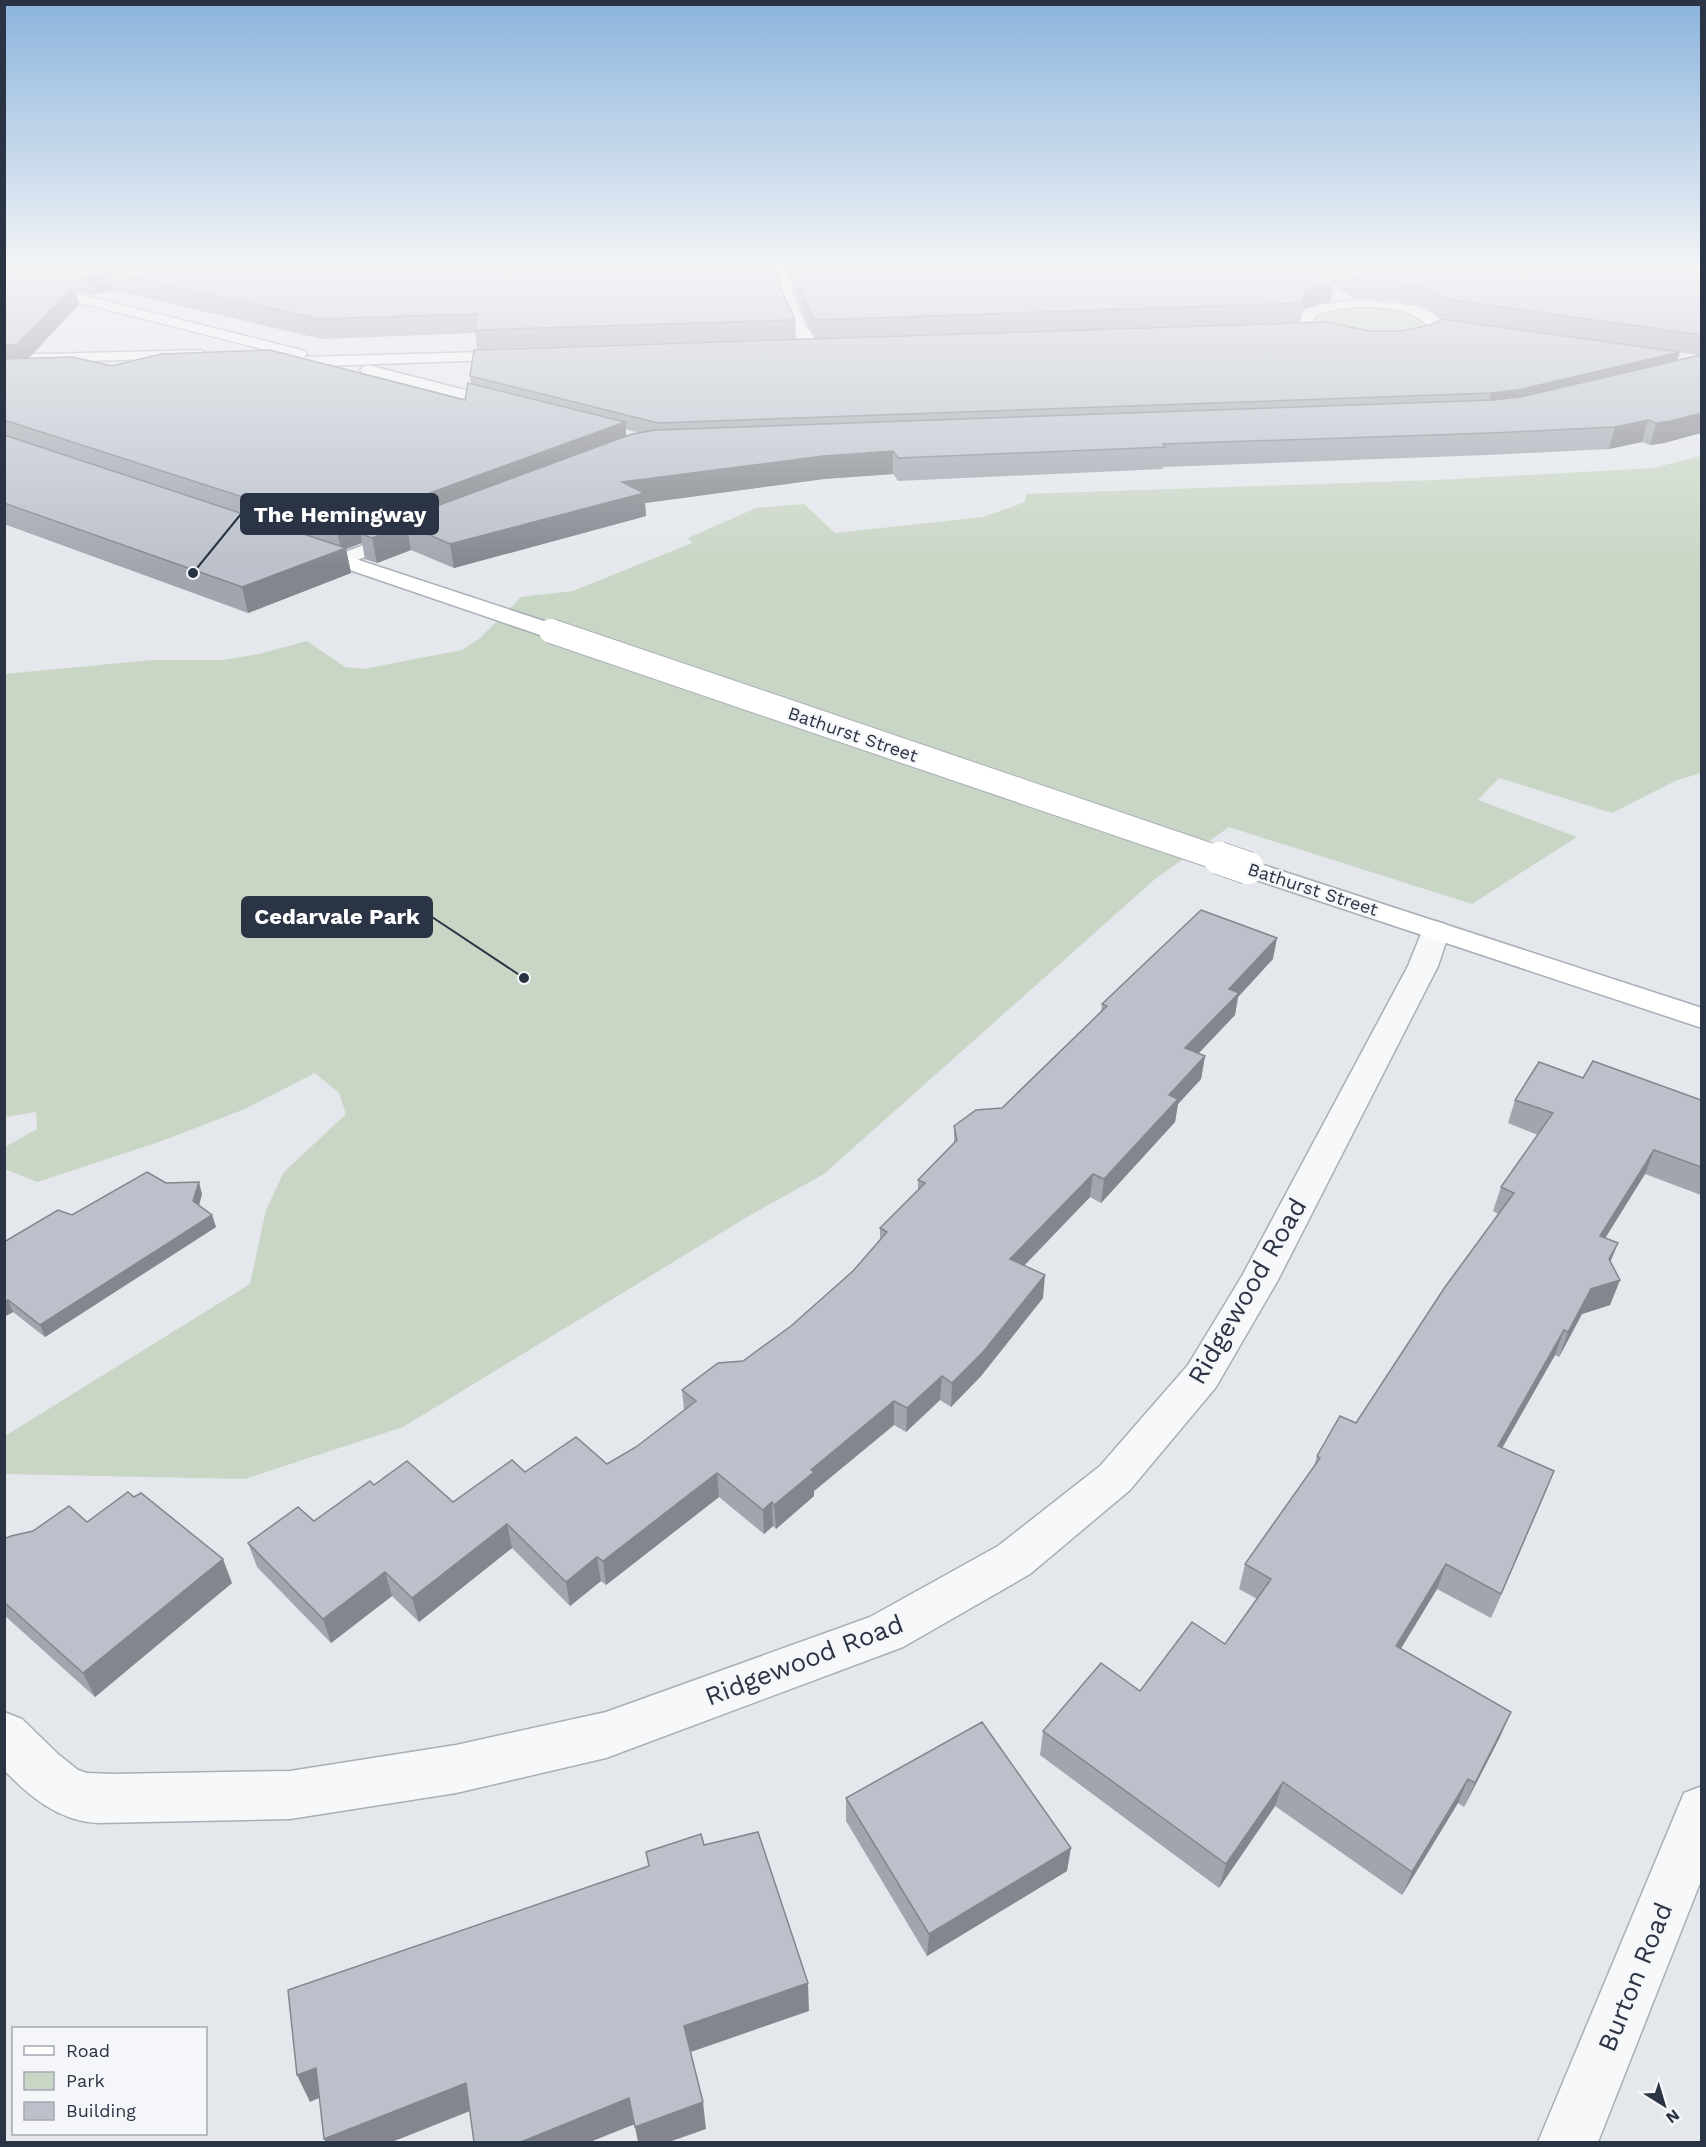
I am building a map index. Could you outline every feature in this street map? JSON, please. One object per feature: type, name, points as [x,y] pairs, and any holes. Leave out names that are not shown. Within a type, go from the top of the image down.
[{"type":"main road","name":"Bathurst Street","points":[[285,541],[1248,868],[1701,1019]]},
{"type":"street","points":[[4,372],[65,368]]},
{"type":"street","points":[[356,368],[527,411]]},
{"type":"street","points":[[341,560],[418,531]]},
{"type":"street","name":"Ridgewood Road","points":[[4,1735],[57,1784],[83,1797],[112,1799],[290,1795],[456,1769],[606,1735],[886,1632],[1014,1560],[1115,1478],[1202,1376],[1259,1280],[1423,966],[1435,930]]},
{"type":"street","name":"Burton Road","points":[[1568,2142],[1701,1811]]},
{"type":"green space","points":[[1701,456],[1701,773],[1675,781],[1612,813],[1499,778],[1478,800],[1577,837],[1472,904],[1229,827],[1155,879],[824,1174],[747,1217],[403,1427],[245,1479],[5,1474],[5,1436],[250,1284],[266,1210],[284,1172],[346,1114],[339,1093],[315,1073],[245,1109],[159,1142],[37,1182],[5,1169],[5,1147],[37,1129],[36,1112],[5,1117],[4,674],[152,660],[222,660],[259,654],[307,641],[345,667],[363,669],[462,650],[479,639],[521,597],[573,591],[692,543],[688,538],[756,508],[804,504],[835,533],[983,517],[1025,502],[1026,494],[1436,480],[1653,468]]},
{"type":"building","points":[[4,368],[341,368],[465,400],[468,383],[625,422],[336,527],[4,420]]},
{"type":"building","points":[[471,368],[1611,368],[1518,390],[1491,393],[658,423],[470,376]]},
{"type":"building","points":[[1644,368],[1701,368],[1701,413],[1656,423],[1648,420],[1615,427],[1163,444],[1165,447],[898,458],[893,451],[823,456],[622,482],[644,493],[450,544],[407,525],[372,538],[361,534],[632,434],[656,430],[1493,400],[1521,397]]},
{"type":"building","points":[[4,435],[346,548],[242,587],[4,503]]},
{"type":"building","points":[[1201,910],[1277,938],[1229,989],[1239,993],[1185,1048],[1205,1056],[1169,1095],[1178,1099],[1104,1179],[1093,1174],[1010,1259],[1045,1275],[983,1352],[952,1383],[942,1376],[907,1408],[894,1401],[811,1470],[814,1472],[774,1505],[772,1502],[763,1510],[717,1473],[603,1561],[597,1557],[566,1582],[507,1524],[412,1598],[385,1572],[323,1619],[248,1543],[298,1507],[314,1521],[370,1481],[374,1485],[407,1461],[453,1502],[512,1460],[525,1472],[576,1437],[607,1464],[636,1447],[696,1401],[682,1390],[718,1363],[743,1361],[791,1326],[853,1271],[887,1232],[880,1228],[925,1183],[918,1180],[957,1140],[954,1126],[976,1110],[1002,1108],[1107,1006],[1102,1004]]},
{"type":"building","points":[[1593,1061],[1701,1100],[1701,1167],[1654,1150],[1600,1236],[1618,1243],[1609,1259],[1620,1280],[1591,1289],[1568,1332],[1564,1330],[1498,1446],[1554,1471],[1501,1594],[1446,1564],[1396,1646],[1511,1712],[1475,1783],[1468,1779],[1412,1872],[1283,1782],[1226,1864],[1043,1731],[1101,1663],[1140,1691],[1192,1622],[1225,1644],[1271,1579],[1245,1564],[1320,1458],[1317,1456],[1340,1416],[1356,1423],[1445,1287],[1514,1193],[1501,1187],[1553,1113],[1515,1100],[1539,1062],[1583,1078]]},
{"type":"building","points":[[147,1172],[166,1183],[199,1182],[193,1201],[212,1215],[40,1325],[8,1300],[4,1302],[4,1242],[58,1210],[72,1215]]},
{"type":"building","points":[[128,1492],[134,1497],[141,1493],[223,1559],[83,1673],[4,1602],[4,1539],[33,1531],[69,1506],[87,1522]]},
{"type":"building","points":[[982,1722],[1071,1848],[929,1934],[846,1798]]},
{"type":"building","points":[[758,1832],[808,1983],[684,2026],[703,2102],[635,2127],[629,2098],[521,2142],[474,2142],[466,2083],[324,2139],[316,2068],[297,2075],[288,1990],[649,1866],[646,1852],[701,1834],[704,1845]]},
{"type":"place","name":"The Hemingway","points":[[193,573]]},
{"type":"place","name":"Cedarvale Park","points":[[524,978]]}]
